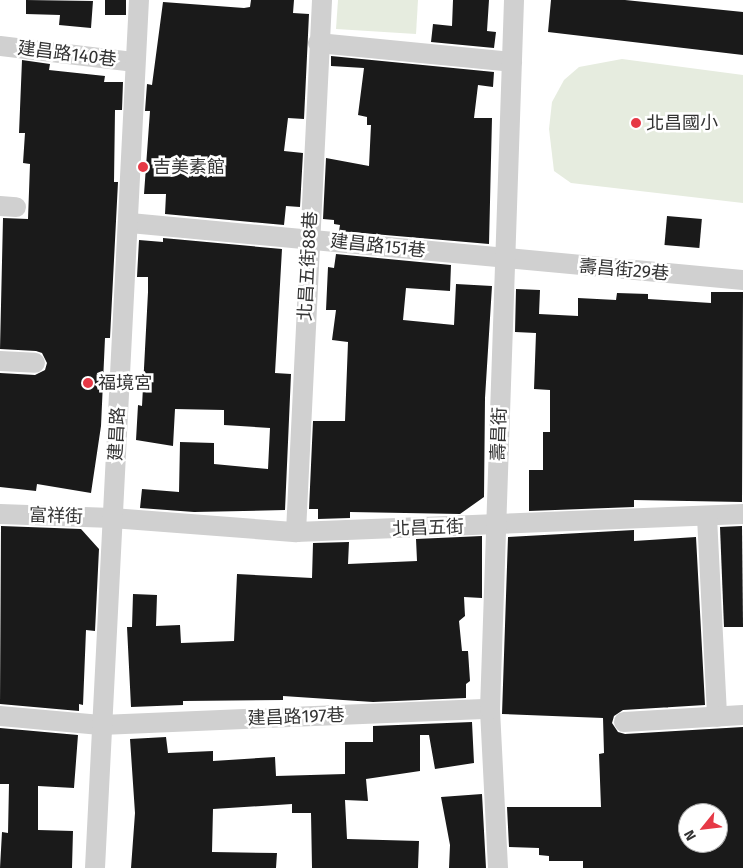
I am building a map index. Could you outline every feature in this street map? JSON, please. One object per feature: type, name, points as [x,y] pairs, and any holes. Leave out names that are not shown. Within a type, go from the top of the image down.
[{"type":"street","name":"建昌路","points":[[95,868],[112,518],[130,223],[139,0]]},
{"type":"street","name":"北昌五街88巷","points":[[296,532],[318,43],[322,0]]},
{"type":"street","name":"壽昌街","points":[[498,868],[490,709],[514,0]]},
{"type":"street","points":[[318,43],[512,62]]},
{"type":"street","name":"建昌路140巷","points":[[0,46],[135,62]]},
{"type":"street","name":"建昌路151巷","points":[[130,223],[505,259]]},
{"type":"street","name":"壽昌街29巷","points":[[505,259],[743,280]]},
{"type":"street","points":[[0,361],[35,363]]},
{"type":"street","name":"富祥街","points":[[0,514],[112,518]]},
{"type":"street","name":"北昌五街","points":[[112,518],[296,532],[496,526],[743,514]]},
{"type":"street","points":[[707,516],[717,717]]},
{"type":"street","name":"建昌路197巷","points":[[0,716],[102,725],[490,709]]},
{"type":"street","points":[[624,722],[743,715]]},
{"type":"shaded area","points":[[338,0],[418,0],[416,34],[336,29]]},
{"type":"shaded area","points":[[622,59],[743,75],[743,203],[571,183],[554,171],[549,129],[552,102],[564,80],[579,67]]},
{"type":"building","points":[[26,0],[93,1],[91,28],[59,25],[60,15],[26,14]]},
{"type":"building","points":[[105,0],[126,0],[126,15],[105,15]]},
{"type":"building","points":[[251,0],[294,0],[293,13],[309,14],[304,119],[288,118],[284,151],[303,153],[300,207],[286,206],[284,225],[165,214],[166,194],[144,194],[150,111],[145,111],[147,84],[152,85],[163,2],[244,8],[250,7]]},
{"type":"building","points":[[453,0],[489,0],[487,31],[496,32],[494,48],[431,42],[433,24],[452,26]]},
{"type":"building","points":[[551,0],[625,0],[743,12],[743,55],[548,32]]},
{"type":"building","points":[[331,56],[494,72],[493,87],[478,85],[474,118],[492,118],[489,244],[339,231],[340,225],[334,224],[334,220],[323,219],[326,158],[369,166],[371,125],[367,125],[367,117],[358,115],[364,68],[331,66]]},
{"type":"building","points":[[22,60],[50,64],[49,70],[105,76],[104,82],[123,82],[122,110],[115,110],[114,182],[118,182],[110,338],[105,338],[101,426],[91,493],[37,484],[36,491],[0,487],[0,373],[35,375],[45,370],[47,363],[42,353],[36,351],[0,349],[3,218],[28,219],[30,164],[23,163],[25,133],[19,133]]},
{"type":"building","points":[[667,216],[702,219],[699,248],[664,245]]},
{"type":"building","points":[[163,238],[282,249],[275,373],[291,374],[285,510],[194,512],[140,508],[142,489],[179,492],[180,442],[214,443],[214,464],[268,469],[270,428],[224,425],[224,410],[175,409],[173,446],[136,440],[138,405],[142,406],[148,292],[148,277],[137,277],[139,240],[163,242]]},
{"type":"building","points":[[336,254],[451,265],[450,291],[406,288],[403,320],[454,325],[456,284],[492,286],[485,398],[484,497],[460,514],[350,512],[350,518],[318,519],[318,509],[309,509],[313,421],[345,421],[348,342],[332,340],[336,310],[326,310],[328,267],[334,268]]},
{"type":"building","points":[[516,289],[540,290],[539,314],[578,316],[578,298],[616,300],[617,293],[648,294],[648,299],[711,303],[711,292],[743,292],[742,502],[634,500],[634,507],[529,511],[529,470],[543,470],[543,432],[550,432],[550,390],[534,389],[536,333],[515,332]]},
{"type":"building","points":[[1,526],[81,529],[99,549],[95,631],[86,630],[83,705],[79,704],[79,711],[0,704]]},
{"type":"building","points":[[742,526],[743,627],[724,627],[720,527]]},
{"type":"building","points":[[634,530],[634,541],[696,537],[705,705],[623,710],[614,716],[612,723],[618,732],[625,734],[743,727],[743,868],[583,868],[583,861],[549,861],[549,856],[539,855],[539,848],[509,847],[507,807],[601,807],[599,754],[604,753],[603,718],[502,714],[508,537]]},
{"type":"building","points":[[482,536],[482,598],[464,597],[465,616],[459,621],[462,651],[468,651],[470,681],[466,684],[466,698],[373,702],[283,696],[283,700],[183,701],[183,705],[131,707],[127,627],[132,627],[133,594],[157,595],[156,626],[180,625],[181,643],[234,641],[237,574],[312,578],[313,543],[349,542],[348,564],[417,561],[416,539]]},
{"type":"building","points":[[472,722],[474,763],[435,769],[429,735],[420,735],[420,771],[366,779],[368,801],[345,800],[347,839],[419,841],[418,868],[312,868],[311,813],[292,813],[292,804],[213,809],[212,852],[277,853],[276,868],[131,868],[135,813],[130,739],[166,737],[168,753],[213,751],[213,761],[275,757],[276,776],[345,774],[345,742],[373,742],[373,726]]},
{"type":"building","points":[[0,728],[78,735],[74,788],[38,786],[38,830],[73,831],[72,868],[0,868],[2,832],[8,833],[9,784],[0,784]]},
{"type":"building","points":[[482,794],[486,868],[449,868],[450,845],[441,797]]},
{"type":"place","name":"北昌國小","points":[[636,123]]},
{"type":"place","name":"吉美素館","points":[[143,167]]},
{"type":"place","name":"福境宮","points":[[88,383]]}]
